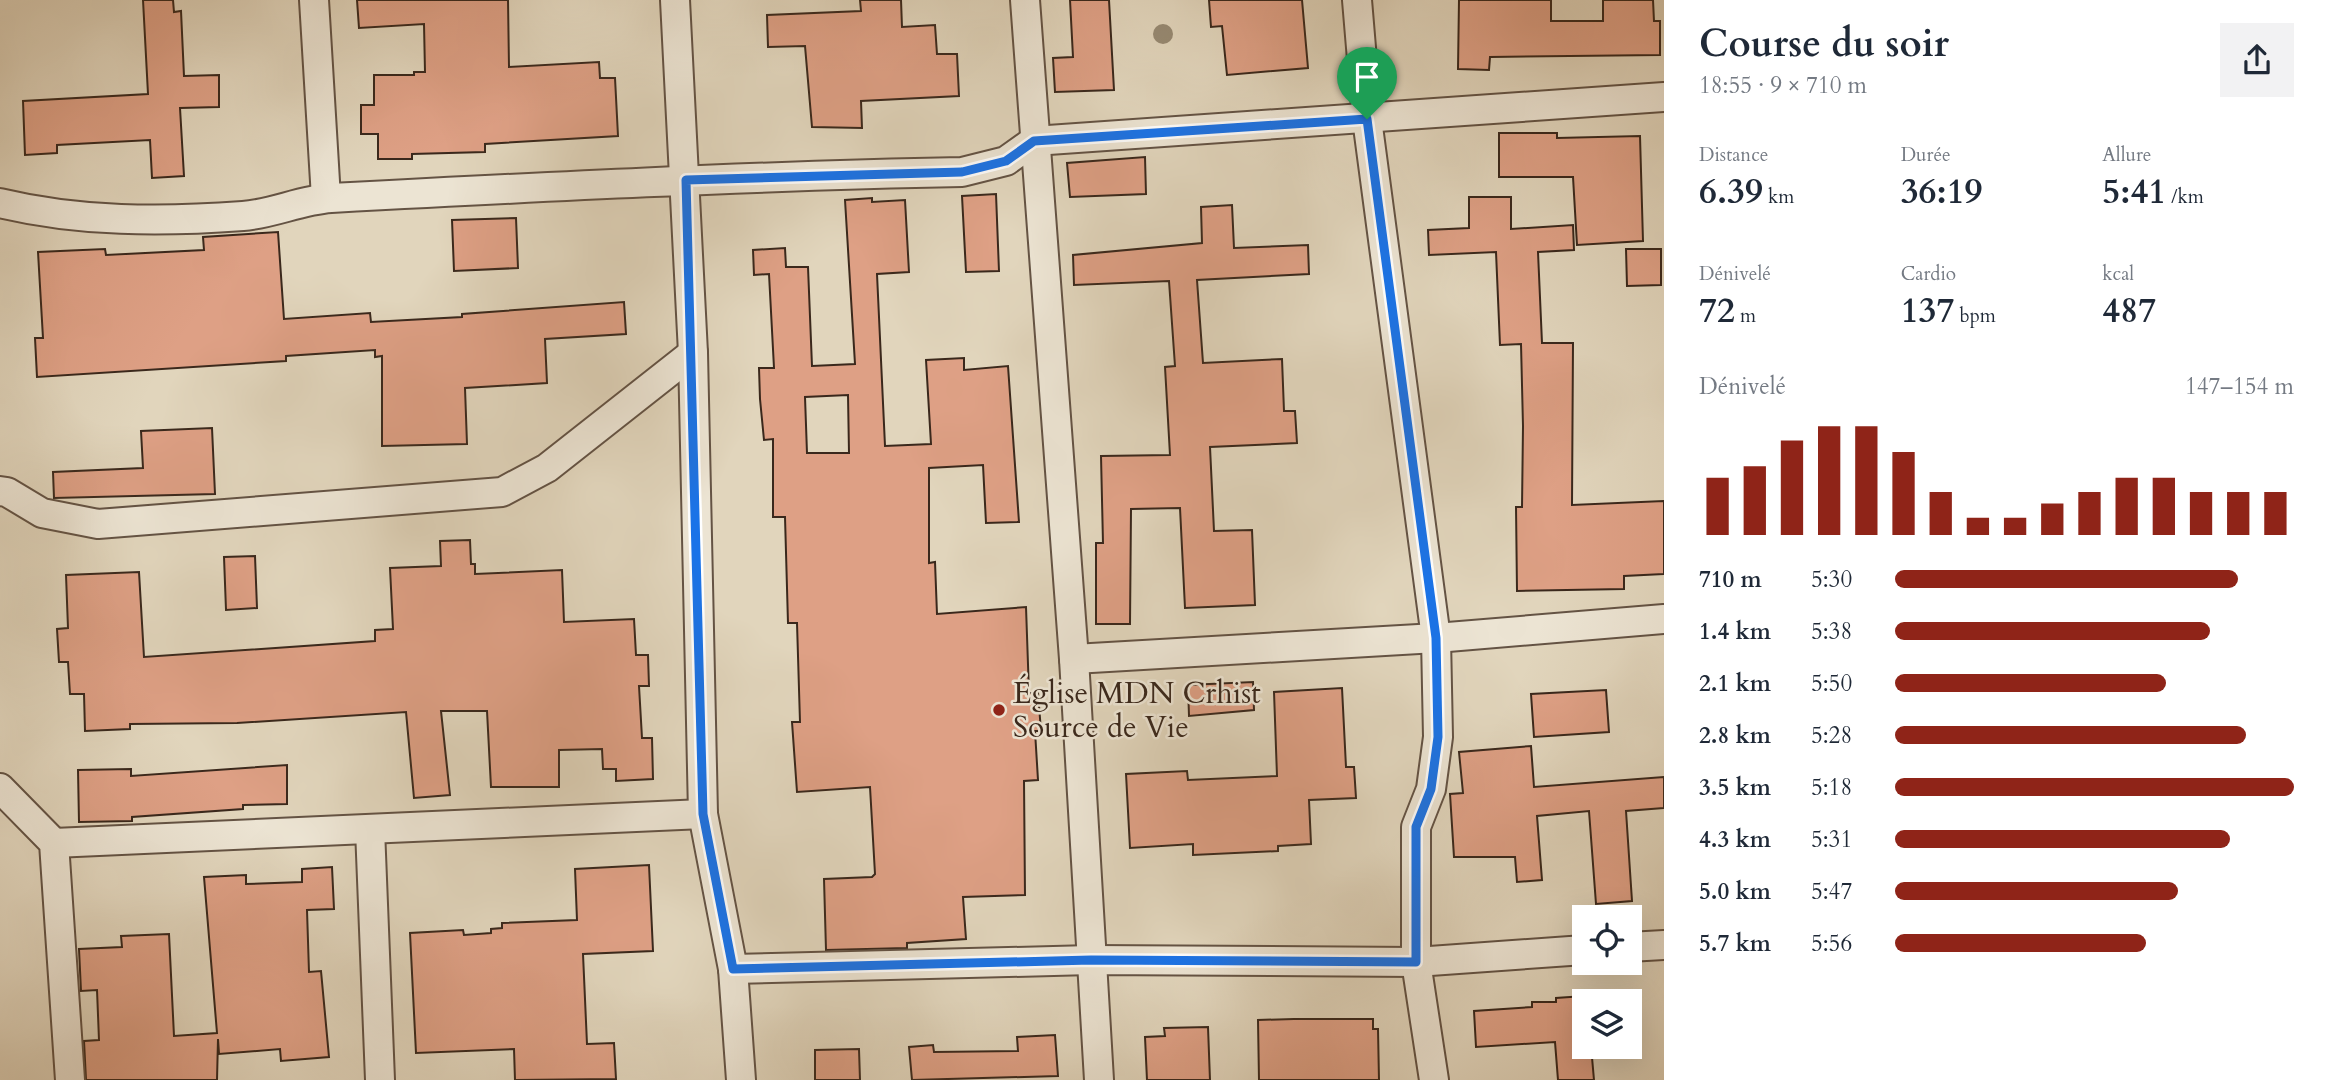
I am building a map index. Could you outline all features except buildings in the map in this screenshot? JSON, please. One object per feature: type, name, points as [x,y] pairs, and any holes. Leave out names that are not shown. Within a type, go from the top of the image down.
[{"type":"street","points":[[314,0],[326,198]]},
{"type":"street","points":[[675,0],[693,353],[703,814],[733,969],[741,1080]]},
{"type":"street","points":[[1025,0],[1074,659],[1099,1080]]},
{"type":"street","points":[[1356,0],[1367,119],[1436,638],[1438,737],[1431,789],[1416,827],[1416,962],[1434,1080]]},
{"type":"street","points":[[0,203],[41,213],[132,220],[245,216],[326,198],[686,180],[962,172],[1006,161],[1034,141],[1664,97]]},
{"type":"street","points":[[0,491],[7,492],[42,513],[98,524],[502,492],[547,468],[693,353]]},
{"type":"street","points":[[1074,659],[1436,638],[1664,619]]},
{"type":"street","points":[[0,789],[54,843],[70,1080]]},
{"type":"street","points":[[54,843],[703,814]]},
{"type":"street","points":[[370,829],[380,1080]]},
{"type":"street","points":[[1642,946],[1664,944]]},
{"type":"street","points":[[733,969],[1091,960],[1416,962],[1572,951]]},
{"type":"place","name":"Église MDN Crhist Source de Vie","points":[[999,710]]},
{"type":"route","points":[[1367,119],[1436,638],[1438,737],[1431,789],[1416,827],[1416,962],[1091,960],[733,969],[703,814],[693,353],[686,180],[962,172],[1006,161],[1034,141],[1367,119]]}]
